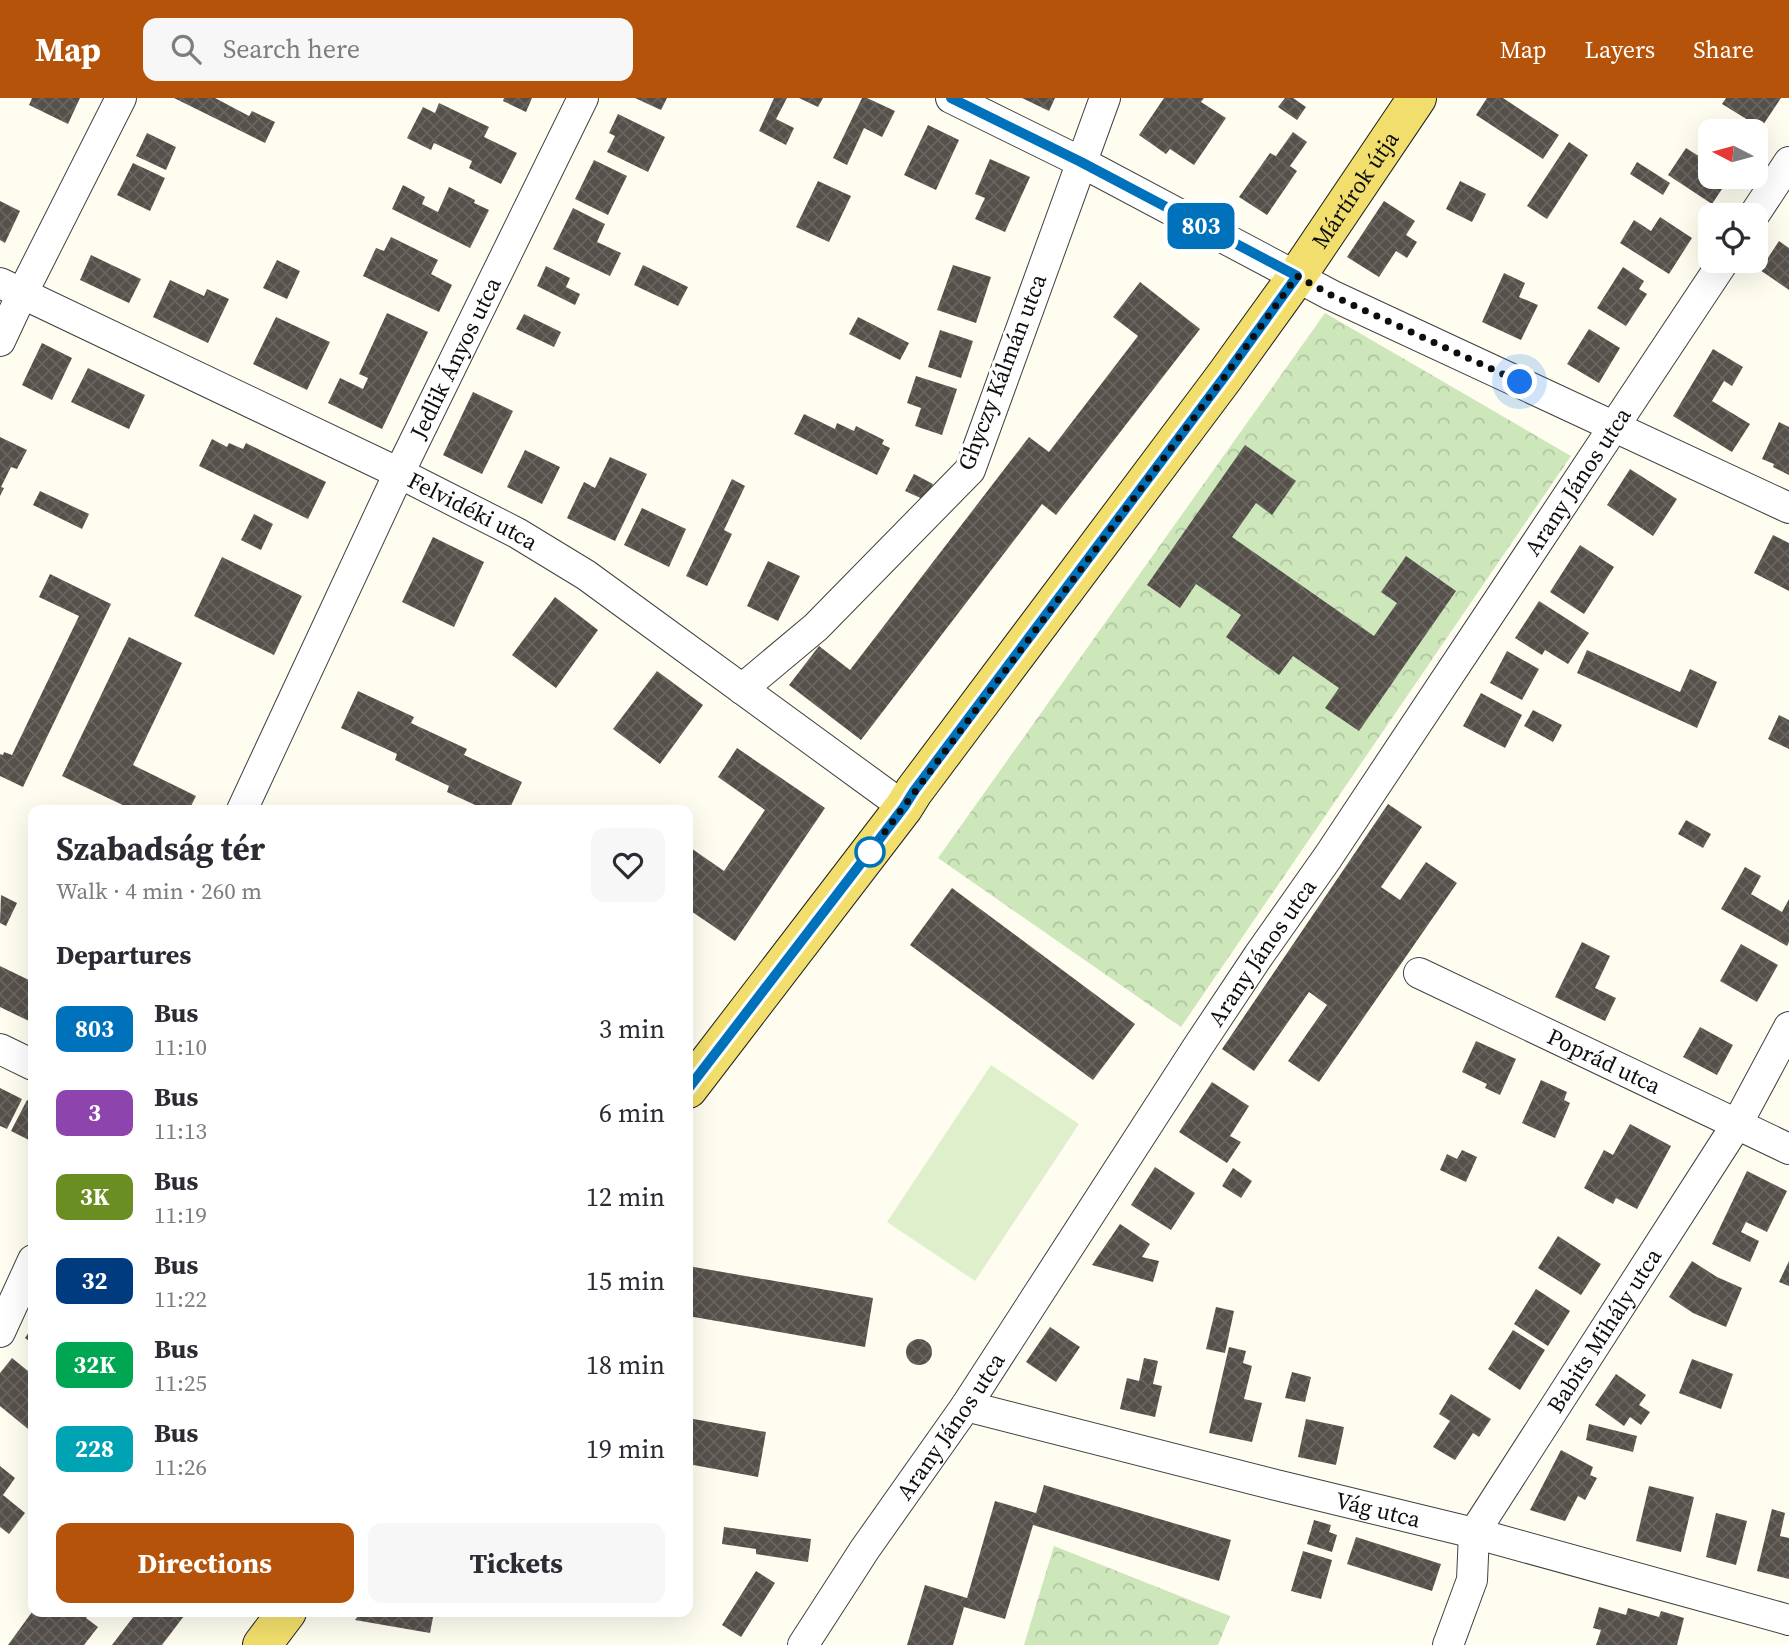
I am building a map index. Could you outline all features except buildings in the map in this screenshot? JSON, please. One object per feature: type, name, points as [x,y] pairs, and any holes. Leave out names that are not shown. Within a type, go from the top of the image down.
[{"type":"main road","name":"Mártírok útja","points":[[693,1082],[904,807],[1217,387],[1297,276],[1417,98]]},
{"type":"main road","points":[[262,1645],[284,1617]]},
{"type":"street","points":[[0,341],[11,288],[121,98]]},
{"type":"street","name":"Jedlik Ányos utca","points":[[244,805],[399,473],[583,98]]},
{"type":"street","points":[[951,98],[1081,162],[1331,295],[1789,508]]},
{"type":"street","name":"Ghyczy Kálmán utca","points":[[742,689],[816,626],[970,471],[1105,98]]},
{"type":"street","points":[[1762,203],[1789,162]]},
{"type":"street","name":"Arany János utca","points":[[803,1645],[865,1549],[966,1406],[1214,1023],[1328,857],[1716,273]]},
{"type":"street","name":"Felvidéki utca","points":[[11,288],[399,473],[517,533],[586,575],[904,807]]},
{"type":"street","name":"Poprád utca","points":[[1419,972],[1789,1149]]},
{"type":"street","name":"Babits Mihály utca","points":[[1474,1533],[1737,1124],[1789,1027]]},
{"type":"street","points":[[0,1049],[28,1063]]},
{"type":"street","points":[[0,1332],[28,1271]]},
{"type":"street","name":"Vág utca","points":[[966,1406],[1474,1533],[1789,1620]]},
{"type":"street","points":[[1448,1645],[1472,1580],[1474,1533]]},
{"type":"green space","points":[[1325,313],[1571,456],[1181,1027],[938,858]]},
{"type":"green space","points":[[991,1065],[1079,1124],[975,1281],[887,1222]]},
{"type":"green space","points":[[1054,1546],[1230,1616],[1218,1645],[1024,1645]]},
{"type":"bus line","name":"803","points":[[693,1082],[904,807],[1297,276],[1081,162],[951,98]]},
{"type":"route","points":[[870,852],[1297,276],[1331,295],[1520,382]]}]
